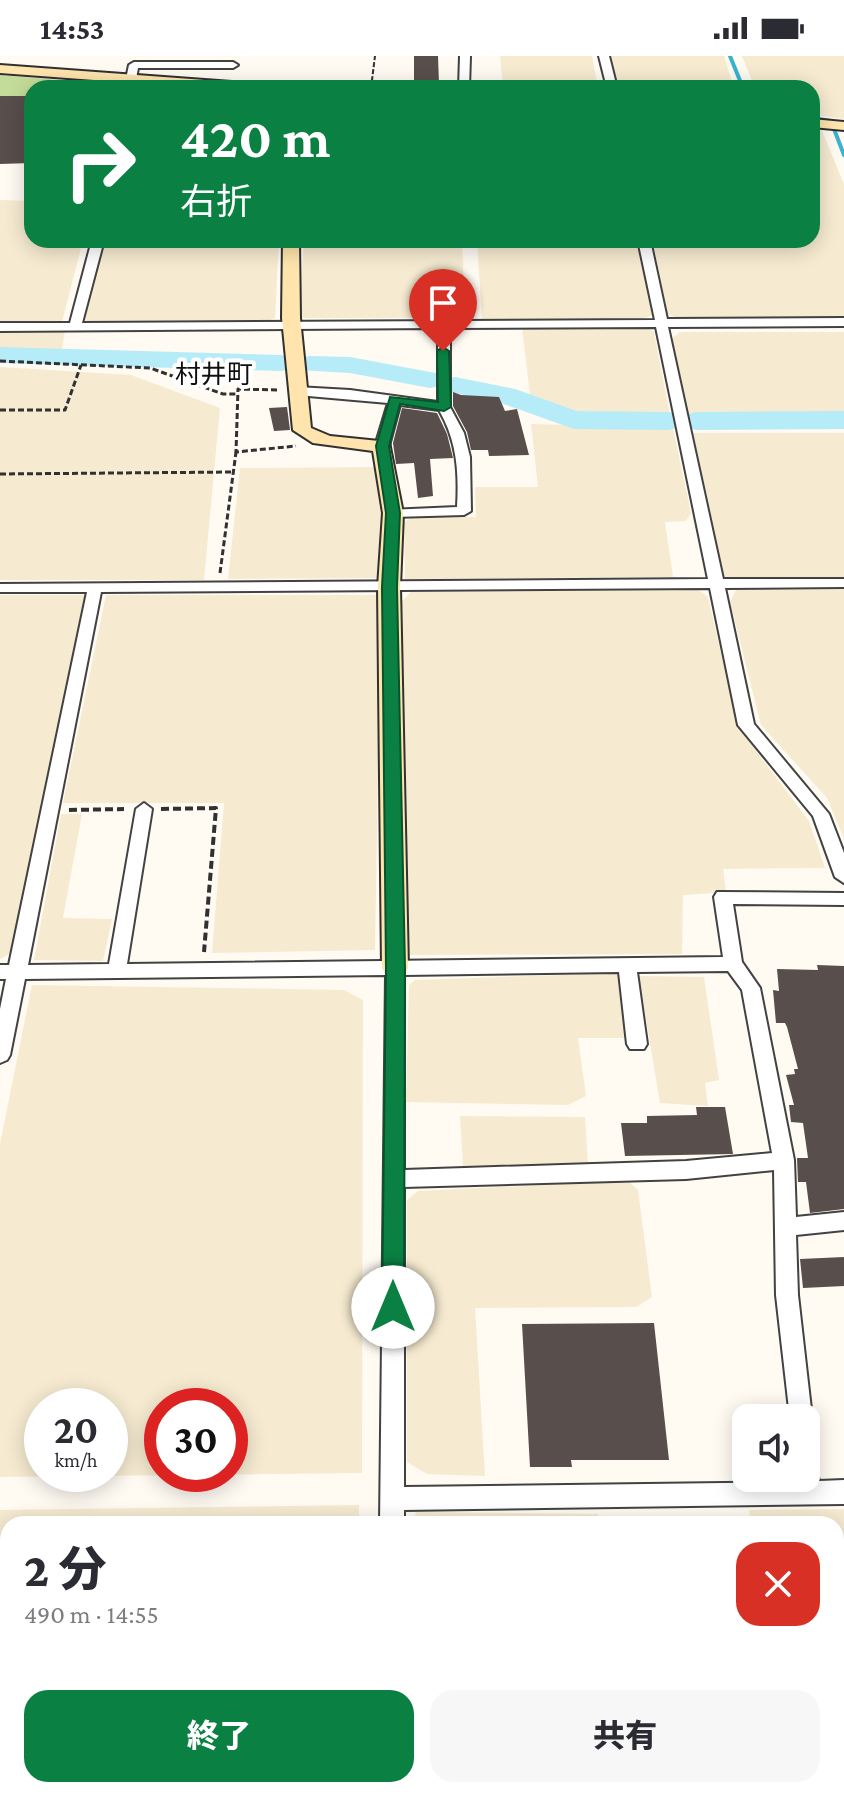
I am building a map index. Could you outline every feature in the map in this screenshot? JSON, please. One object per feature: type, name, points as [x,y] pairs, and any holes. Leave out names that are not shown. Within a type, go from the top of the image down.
[{"type":"street","points":[[464,80],[465,56]]},
{"type":"street","points":[[604,56],[610,80]]},
{"type":"street","points":[[131,79],[134,65],[233,60],[229,80]]},
{"type":"street","points":[[0,69],[137,80]]},
{"type":"street","points":[[820,124],[844,126]]},
{"type":"street","points":[[75,325],[96,248]]},
{"type":"street","points":[[291,248],[291,318],[302,430],[310,436],[329,441],[382,446]]},
{"type":"street","points":[[646,248],[746,725],[821,814],[844,877]]},
{"type":"street","points":[[0,327],[844,322]]},
{"type":"street","points":[[393,513],[464,511],[466,462],[458,430],[444,407],[444,325]]},
{"type":"street","points":[[297,391],[444,407]]},
{"type":"street","points":[[392,1516],[395,968],[389,587],[393,513],[382,446],[395,400]]},
{"type":"street","points":[[0,588],[844,583]]},
{"type":"street","points":[[0,1055],[9,972],[52,810],[95,587]]},
{"type":"street","points":[[117,971],[144,809]]},
{"type":"street","points":[[799,1404],[787,1295],[784,1160],[751,988],[733,964],[723,897],[844,899]]},
{"type":"street","points":[[9,972],[733,964]]},
{"type":"street","points":[[627,966],[637,1044]]},
{"type":"street","points":[[394,1179],[686,1170],[784,1160]]},
{"type":"street","points":[[784,1227],[844,1221]]},
{"type":"street","points":[[392,1499],[844,1492]]},
{"type":"path","points":[[372,80],[375,56]]},
{"type":"path","points":[[0,361],[150,368],[223,394],[237,394]]},
{"type":"path","points":[[0,410],[65,410],[81,365]]},
{"type":"path","points":[[218,587],[236,452],[238,389],[297,391]]},
{"type":"path","points":[[236,452],[299,445],[302,430]]},
{"type":"path","points":[[0,474],[233,472]]},
{"type":"path","points":[[52,810],[216,808],[202,970]]},
{"type":"shaded area","points":[[500,56],[592,56],[596,80],[502,80]]},
{"type":"shaded area","points":[[611,56],[724,56],[732,80],[616,80]]},
{"type":"shaded area","points":[[742,56],[844,56],[844,119],[820,116],[820,80],[752,80]]},
{"type":"shaded area","points":[[820,126],[844,184],[844,318],[680,319],[668,314],[654,248],[820,248]]},
{"type":"shaded area","points":[[0,200],[24,201],[24,248],[81,248],[62,322],[0,322]]},
{"type":"shaded area","points":[[104,248],[279,248],[275,318],[260,323],[83,322]]},
{"type":"shaded area","points":[[303,248],[462,248],[465,318],[299,318]]},
{"type":"shaded area","points":[[478,248],[638,248],[652,315],[641,320],[482,320]]},
{"type":"shaded area","points":[[643,326],[654,332],[670,415],[578,411],[530,396],[522,327]]},
{"type":"shaded area","points":[[0,330],[65,330],[61,356],[0,352]]},
{"type":"shaded area","points":[[680,332],[844,332],[844,418],[688,418],[670,340]]},
{"type":"shaded area","points":[[0,367],[131,375],[220,408],[204,580],[0,580]]},
{"type":"shaded area","points":[[531,424],[673,428],[691,513],[686,521],[665,522],[673,577],[405,579],[404,522],[413,517],[476,517],[475,487],[538,487]]},
{"type":"shaded area","points":[[691,433],[844,433],[844,585],[745,586],[719,577]]},
{"type":"shaded area","points":[[375,467],[382,498],[378,578],[228,579],[240,468]]},
{"type":"shaded area","points":[[697,589],[708,597],[738,727],[809,821],[825,868],[723,869],[726,892],[683,895],[682,954],[405,955],[400,603],[411,592]]},
{"type":"shaded area","points":[[844,589],[844,839],[827,798],[761,725],[730,602],[736,590]]},
{"type":"shaded area","points":[[0,595],[87,595],[11,953],[0,959]]},
{"type":"shaded area","points":[[106,595],[381,595],[375,950],[212,953],[224,803],[63,803]]},
{"type":"shaded area","points":[[61,814],[82,814],[63,918],[112,919],[103,961],[34,960]]},
{"type":"shaded area","points":[[622,973],[629,1038],[578,1038],[586,1096],[568,1105],[406,1102],[409,985],[415,980]]},
{"type":"shaded area","points":[[639,976],[704,977],[719,1080],[705,1083],[708,1106],[660,1103]]},
{"type":"shaded area","points":[[32,985],[344,990],[363,1000],[362,1473],[248,1474],[248,1388],[144,1388],[144,1475],[128,1476],[128,1388],[24,1388],[24,1477],[0,1477],[0,1144]]},
{"type":"shaded area","points":[[460,1116],[585,1117],[588,1165],[463,1167]]},
{"type":"shaded area","points":[[628,1181],[638,1190],[652,1297],[636,1307],[475,1308],[485,1476],[427,1474],[407,1462],[407,1200],[418,1191]]},
{"type":"shaded area","points":[[359,1505],[359,1516],[0,1516],[0,1510]]},
{"type":"shaded area","points":[[844,1509],[844,1516],[750,1516],[749,1510]]},
{"type":"shaded area","points":[[416,1512],[598,1516],[415,1516]]},
{"type":"green space","points":[[0,75],[60,80],[24,80],[24,106],[0,106]]},
{"type":"building","points":[[414,56],[438,56],[439,80],[414,80]]},
{"type":"building","points":[[0,96],[24,96],[24,163],[0,164]]},
{"type":"building","points":[[453,392],[499,397],[505,411],[517,409],[529,455],[489,456],[488,450],[471,450],[467,432],[453,406]]},
{"type":"building","points":[[287,407],[290,430],[274,431],[269,408]]},
{"type":"building","points":[[402,408],[437,413],[447,434],[453,458],[430,459],[433,496],[418,498],[414,463],[396,464],[393,443]]},
{"type":"building","points":[[817,965],[844,966],[844,1209],[810,1213],[806,1182],[798,1182],[797,1158],[808,1158],[803,1123],[791,1122],[789,1105],[794,1105],[786,1075],[795,1074],[794,1069],[798,1069],[787,1027],[785,1023],[776,1023],[773,990],[779,991],[777,969],[818,970]]},
{"type":"building","points":[[696,1107],[725,1107],[733,1154],[625,1156],[621,1123],[647,1123],[647,1116],[697,1115]]},
{"type":"building","points":[[844,1257],[844,1286],[803,1288],[800,1259]]},
{"type":"building","points":[[654,1323],[669,1460],[571,1460],[572,1467],[530,1467],[522,1324]]},
{"type":"waterway","points":[[730,56],[740,80]]},
{"type":"waterway","points":[[820,119],[831,121]]},
{"type":"waterway","points":[[834,129],[844,155]]},
{"type":"waterway","points":[[0,355],[281,363]]},
{"type":"waterway","points":[[309,364],[350,365],[430,380]]},
{"type":"waterway","points":[[455,385],[505,395],[574,420],[669,421]]},
{"type":"waterway","points":[[696,421],[844,420]]},
{"type":"district","name":"村井町","points":[[214,374]]},
{"type":"route","points":[[393,1307],[395,968],[389,587],[393,513],[382,446],[395,400],[444,407],[443,351]]}]
